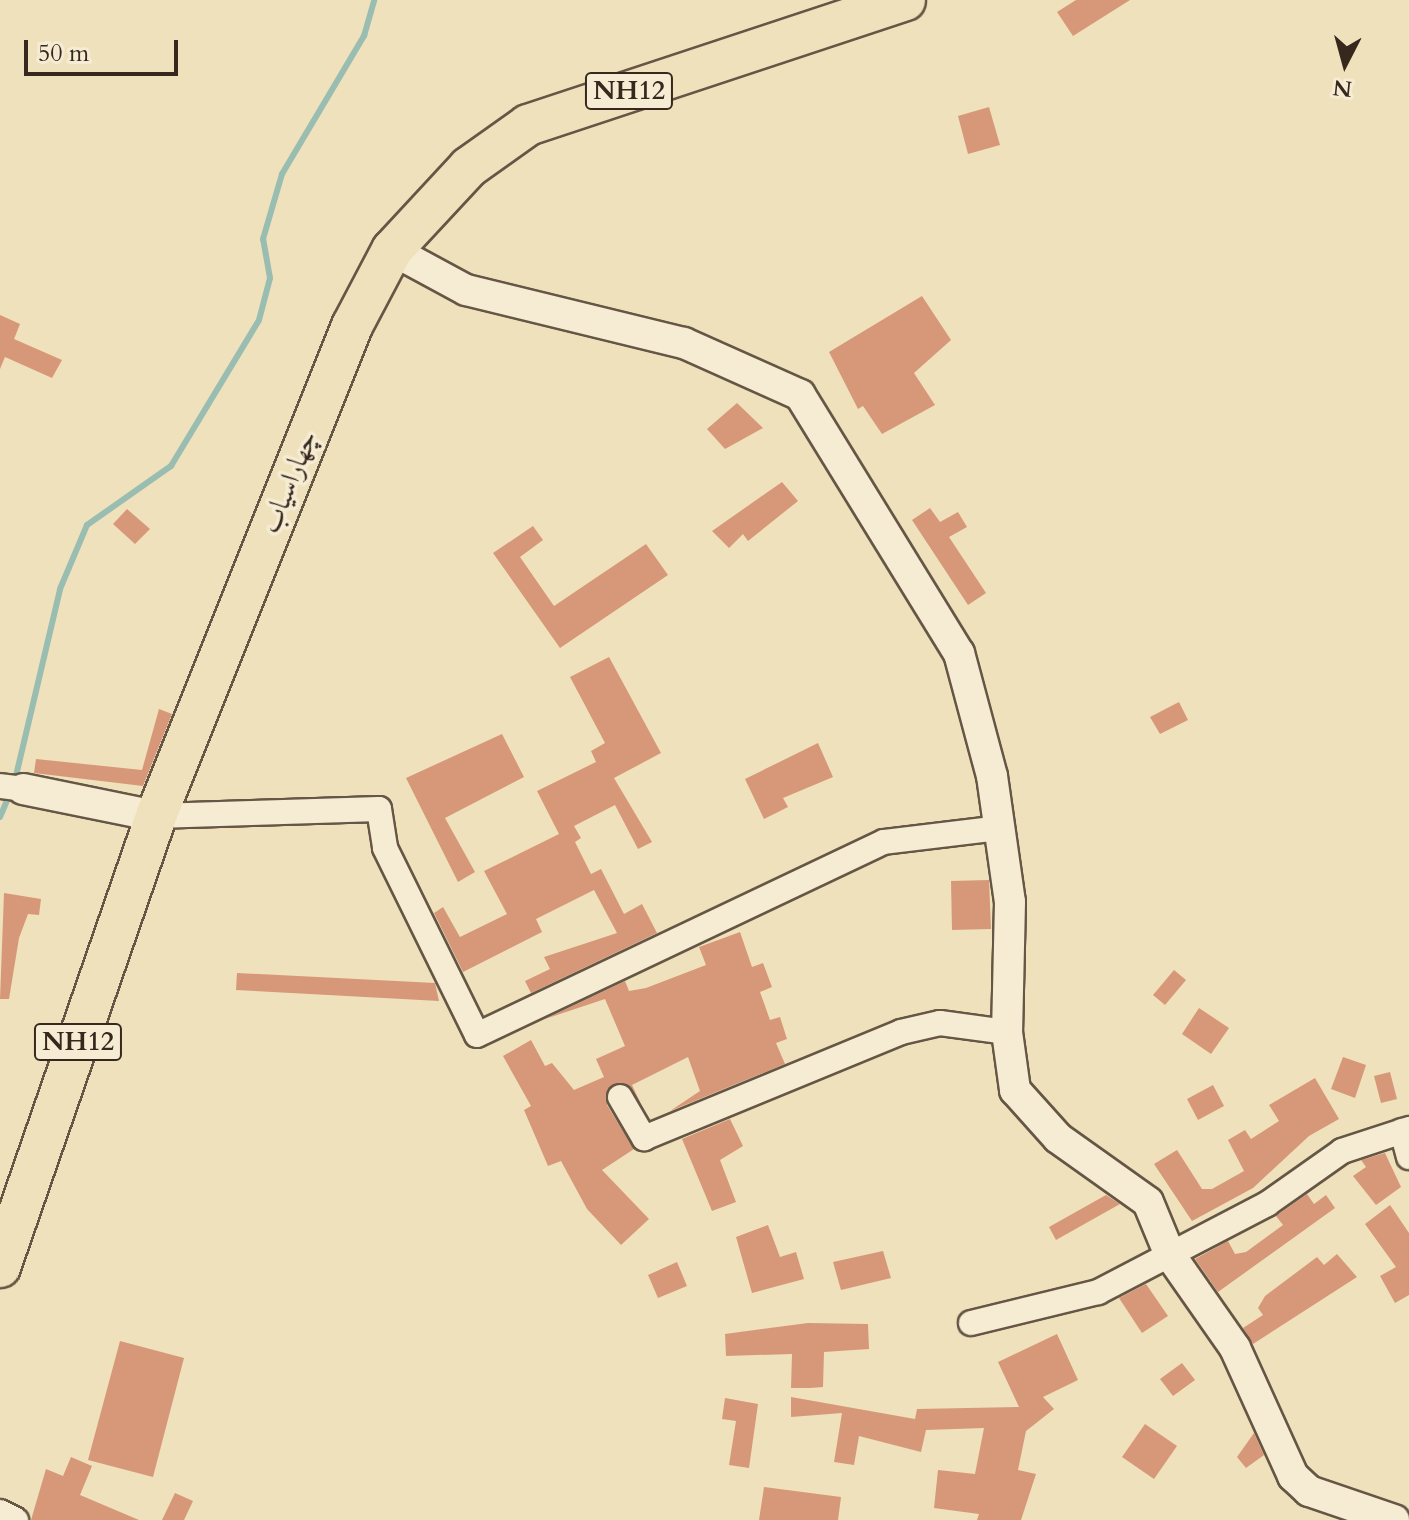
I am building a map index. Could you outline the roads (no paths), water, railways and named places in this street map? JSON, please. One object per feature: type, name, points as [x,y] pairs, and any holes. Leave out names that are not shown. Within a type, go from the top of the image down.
[{"type":"highway","name":"چهاراسیاب","points":[[0,1267],[156,816],[352,326],[392,250],[469,167],[528,125],[905,0]]},
{"type":"street","points":[[392,250],[466,290],[684,343],[800,395],[959,653],[999,828],[1010,902],[1007,1032],[1015,1090],[1058,1138],[1140,1191],[1170,1255],[1235,1348],[1293,1476],[1309,1491],[1394,1520]]},
{"type":"street","points":[[12,788],[156,816],[379,809],[385,848],[477,1035],[884,842],[999,828]]},
{"type":"street","points":[[620,1097],[644,1138],[901,1032],[940,1023],[1007,1032]]},
{"type":"street","points":[[971,1323],[1098,1292],[1267,1204],[1342,1151],[1405,1130],[1409,1157]]},
{"type":"street","points":[[0,1512],[16,1520]]},
{"type":"waterway","points":[[15,780],[60,589],[87,525],[171,466],[259,320],[270,278],[263,239],[282,174],[364,36],[374,0]]},
{"type":"waterway","points":[[0,817],[10,794]]}]
